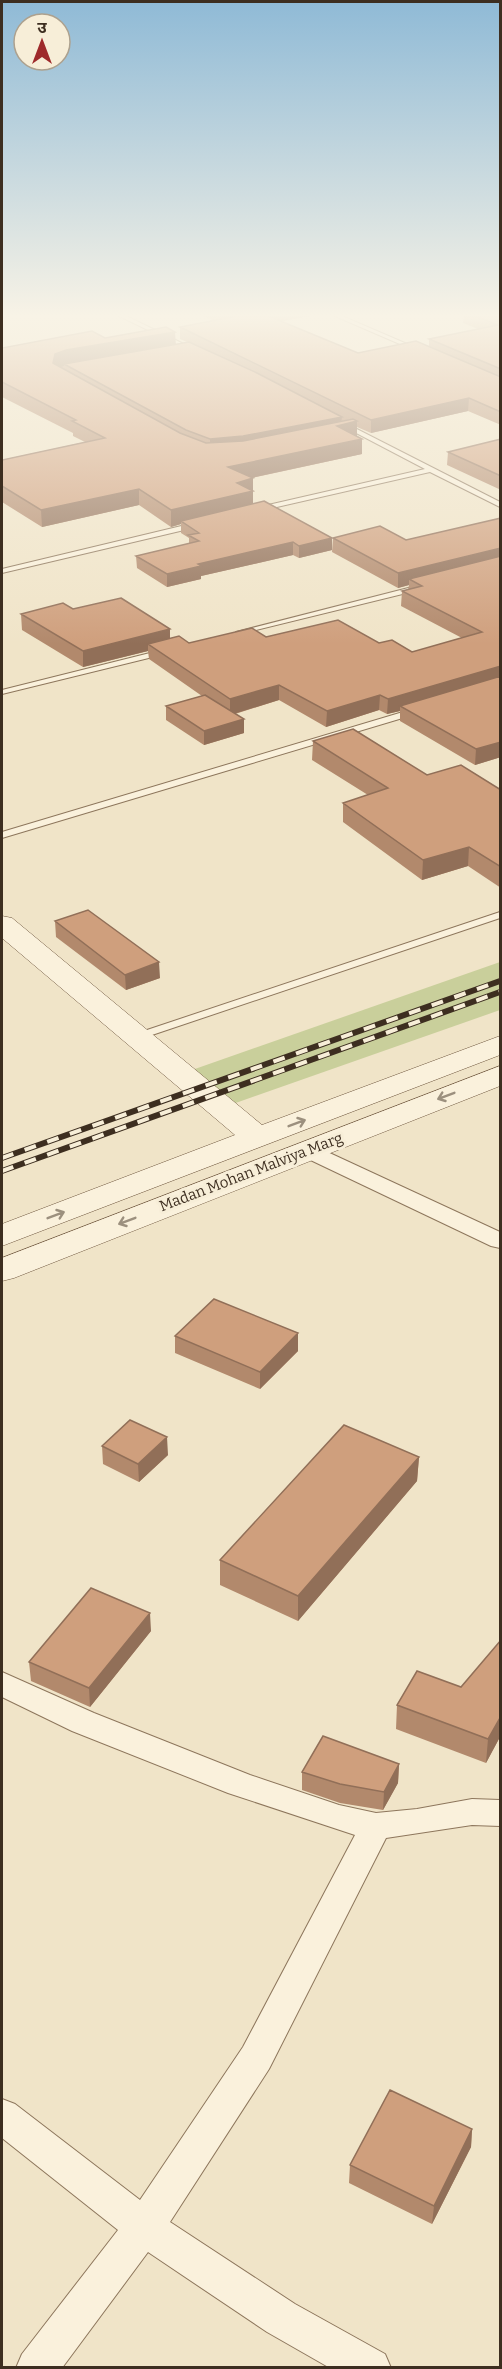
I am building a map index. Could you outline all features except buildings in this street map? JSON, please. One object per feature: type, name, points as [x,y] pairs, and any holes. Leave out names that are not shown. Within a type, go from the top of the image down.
[{"type":"main road","points":[[2,924],[258,1138]]},
{"type":"main road","name":"Madan Mohan Malviya Marg","points":[[2,1236],[501,1045]]},
{"type":"main road","name":"Madan Mohan Malviya Marg","points":[[2,1270],[501,1075]]},
{"type":"street","points":[[308,1150],[501,1240]]},
{"type":"street","points":[[2,1684],[83,1722],[238,1784],[339,1818],[376,1826],[417,1822],[472,1812],[501,1814]]},
{"type":"street","points":[[36,2367],[144,2227],[256,2058],[376,1826]]},
{"type":"street","points":[[2,2116],[144,2227],[281,2318],[371,2367]]},
{"type":"lane","points":[[341,424],[501,505]]},
{"type":"lane","points":[[342,432],[353,430]]},
{"type":"lane","points":[[244,514],[429,470]]},
{"type":"lane","points":[[2,571],[198,525]]},
{"type":"lane","points":[[234,634],[431,584]]},
{"type":"lane","points":[[2,692],[176,648]]},
{"type":"lane","points":[[2,835],[421,710]]},
{"type":"lane","points":[[136,1037],[501,915]]},
{"type":"green space","points":[[500,962],[500,1010],[230,1105],[192,1070]]},
{"type":"railway","points":[[2,1158],[500,981]]},
{"type":"railway","points":[[2,1171],[500,992]]}]
